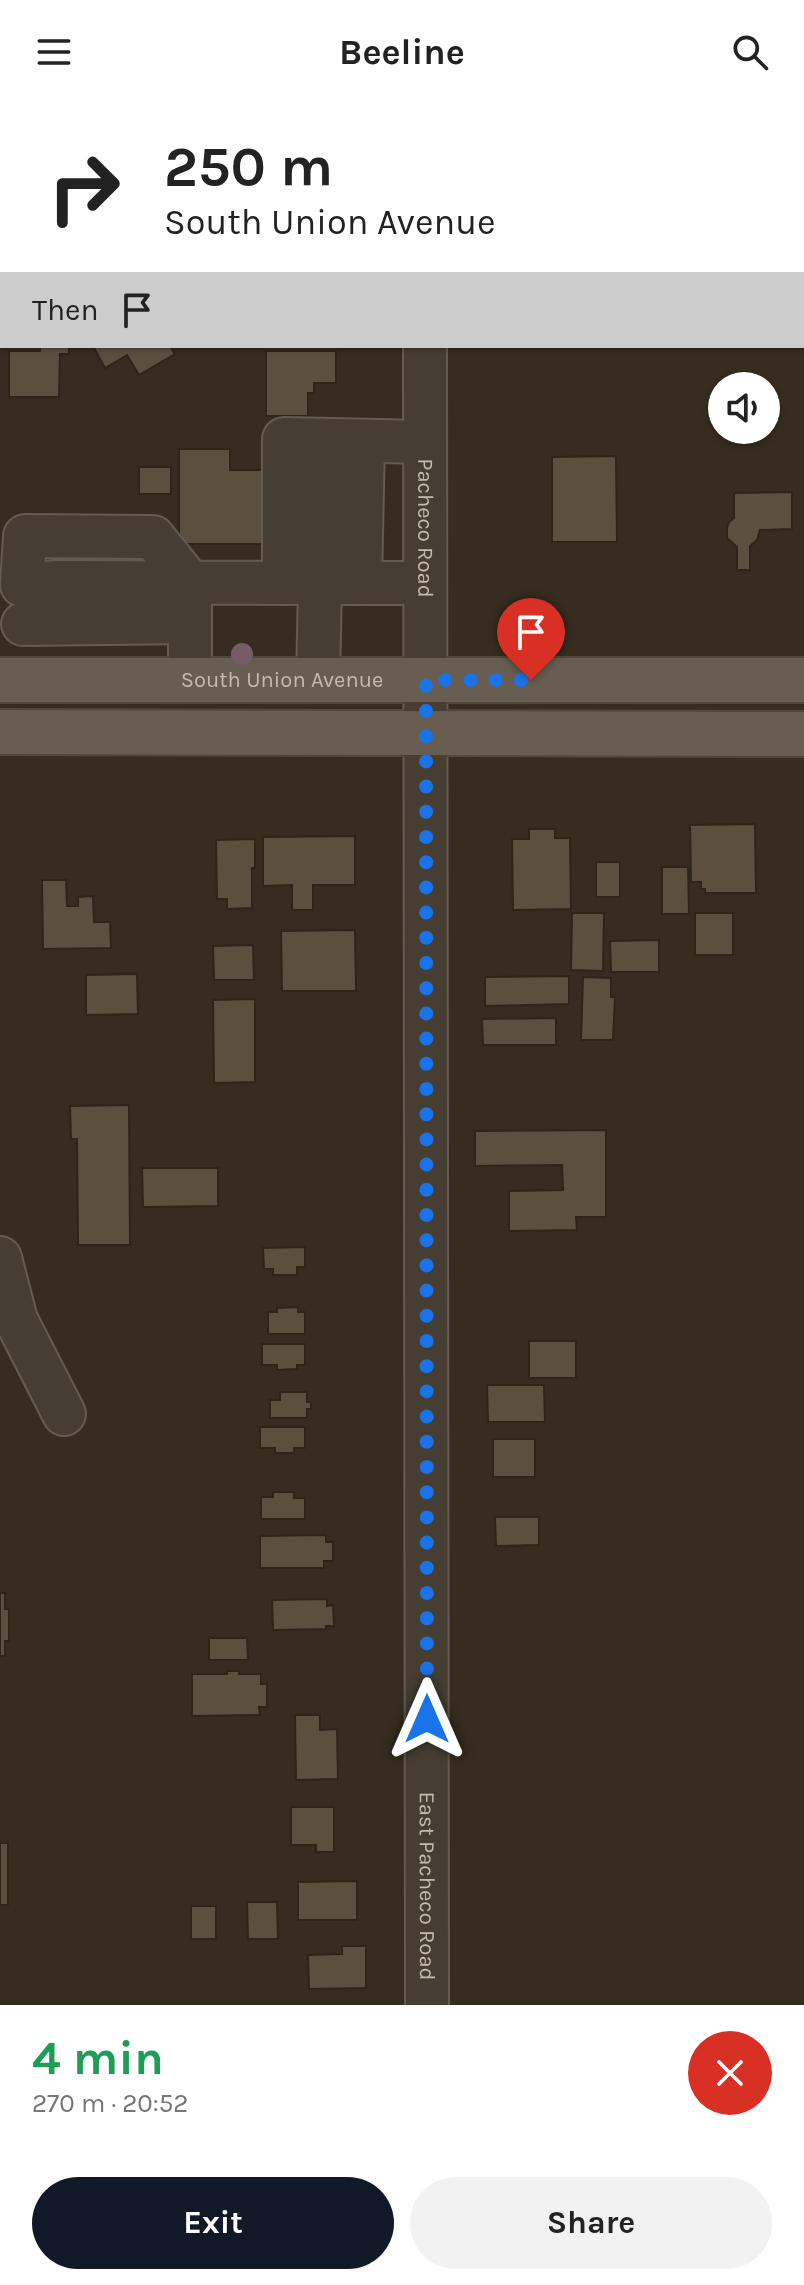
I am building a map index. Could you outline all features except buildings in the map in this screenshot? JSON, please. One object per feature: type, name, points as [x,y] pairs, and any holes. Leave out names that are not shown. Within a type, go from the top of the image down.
[{"type":"main road","name":"South Union Avenue","points":[[12,680],[318,681],[426,708],[804,734]]},
{"type":"main road","name":"South Union Avenue","points":[[0,732],[426,708],[804,680]]},
{"type":"street","name":"Pacheco Road","points":[[425,348],[426,708]]},
{"type":"street","points":[[318,681],[322,440],[425,442]]},
{"type":"street","points":[[321,583],[363,441]]},
{"type":"street","points":[[12,680],[15,599],[59,582],[190,602],[321,583],[425,583]]},
{"type":"street","points":[[190,602],[190,680]]},
{"type":"street","name":"East Pacheco Road","points":[[426,708],[427,2005]]},
{"type":"street","points":[[0,1258],[16,1320],[64,1414]]},
{"type":"route","points":[[427,1719],[426,680],[531,680]]}]
